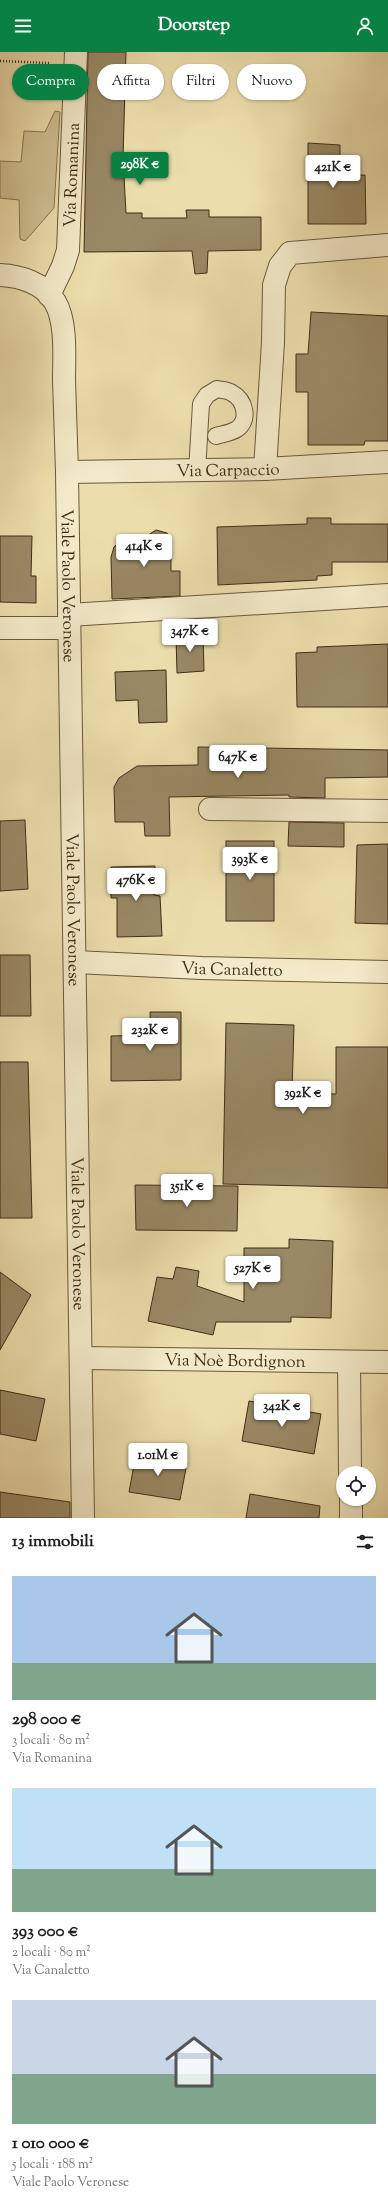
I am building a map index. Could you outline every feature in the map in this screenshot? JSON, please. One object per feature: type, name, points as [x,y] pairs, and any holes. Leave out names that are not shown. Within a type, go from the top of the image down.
[{"type":"street","name":"Via Romanina","points":[[52,299],[68,250],[76,58]]},
{"type":"street","points":[[265,469],[273,342],[274,285],[283,259],[290,253],[388,245]]},
{"type":"street","points":[[0,275],[13,276],[36,283],[52,299]]},
{"type":"street","name":"Viale Paolo Veronese","points":[[52,299],[63,330],[67,472],[68,621],[75,962],[83,1518]]},
{"type":"street","name":"Via Carpaccio","points":[[67,472],[265,469],[388,462]]},
{"type":"street","points":[[0,628],[68,621],[388,595]]},
{"type":"street","points":[[210,809],[388,811]]},
{"type":"street","name":"Via Canaletto","points":[[75,962],[202,968],[388,972]]},
{"type":"street","name":"Via Noè Bordignon","points":[[81,1358],[388,1362]]},
{"type":"street","points":[[349,1362],[350,1466]]},
{"type":"street","points":[[351,1506],[351,1518]]},
{"type":"lane","points":[[197,471],[201,404],[207,395],[217,390],[232,392],[241,402],[246,412],[244,421],[237,429],[216,436]]},
{"type":"path","points":[[0,61],[76,58]]},
{"type":"shaded area","points":[[55,111],[60,112],[54,208],[25,241],[20,239],[19,200],[0,198],[0,161],[21,162],[24,131],[45,132]]},
{"type":"building","points":[[88,52],[126,52],[126,64],[97,64],[97,100],[125,100],[123,158],[126,213],[142,213],[142,218],[187,218],[186,210],[209,210],[209,217],[261,217],[261,250],[208,251],[207,273],[195,274],[192,251],[84,252],[87,100],[89,100],[89,64],[88,64]]},
{"type":"building","points":[[308,143],[340,145],[340,175],[365,175],[366,224],[308,224]]},
{"type":"building","points":[[311,312],[388,316],[388,441],[365,441],[364,445],[308,445],[308,392],[296,392],[296,354],[308,354]]},
{"type":"building","points":[[307,518],[331,518],[331,524],[388,524],[388,562],[332,562],[332,575],[317,576],[317,580],[218,585],[217,527],[307,524]]},
{"type":"building","points":[[156,530],[167,533],[171,540],[171,571],[180,571],[180,596],[112,599],[111,557],[114,547],[122,540],[142,539]]},
{"type":"building","points":[[0,536],[32,536],[31,576],[36,576],[36,603],[0,602]]},
{"type":"building","points":[[203,634],[204,671],[177,673],[176,635]]},
{"type":"building","points":[[388,644],[388,707],[297,707],[296,653],[317,652],[317,647]]},
{"type":"building","points":[[166,670],[167,722],[139,723],[138,700],[116,701],[115,672]]},
{"type":"building","points":[[198,747],[388,750],[388,777],[325,778],[325,798],[289,797],[289,795],[169,797],[170,836],[145,836],[144,822],[115,822],[114,787],[119,778],[137,766],[198,765]]},
{"type":"building","points":[[25,820],[28,889],[0,891],[0,821]]},
{"type":"building","points":[[289,822],[344,823],[344,847],[288,846]]},
{"type":"building","points":[[226,841],[274,841],[274,921],[226,921]]},
{"type":"building","points":[[388,844],[388,924],[355,923],[357,845]]},
{"type":"building","points":[[155,866],[154,895],[160,896],[162,936],[117,937],[117,898],[111,898],[111,867]]},
{"type":"building","points":[[0,955],[30,955],[31,1016],[0,1016]]},
{"type":"building","points":[[150,1012],[181,1012],[181,1080],[111,1081],[111,1036],[151,1035]]},
{"type":"building","points":[[226,1023],[294,1025],[292,1093],[336,1094],[336,1047],[388,1047],[388,1188],[223,1184]]},
{"type":"building","points":[[0,1062],[28,1062],[32,1218],[0,1218]]},
{"type":"building","points":[[135,1185],[238,1186],[237,1231],[136,1230]]},
{"type":"building","points":[[289,1239],[333,1241],[331,1318],[291,1317],[291,1322],[216,1322],[213,1335],[148,1321],[157,1277],[173,1279],[176,1267],[199,1271],[197,1286],[244,1302],[244,1248],[289,1248]]},
{"type":"building","points":[[0,1272],[31,1295],[0,1350]]},
{"type":"building","points":[[0,1390],[45,1399],[36,1441],[0,1434]]},
{"type":"building","points":[[249,1401],[321,1414],[314,1454],[242,1441]]},
{"type":"building","points":[[136,1454],[187,1463],[180,1500],[129,1492]]},
{"type":"building","points":[[0,1492],[70,1502],[70,1518],[0,1518]]},
{"type":"building","points":[[250,1494],[320,1506],[319,1518],[246,1518]]}]
